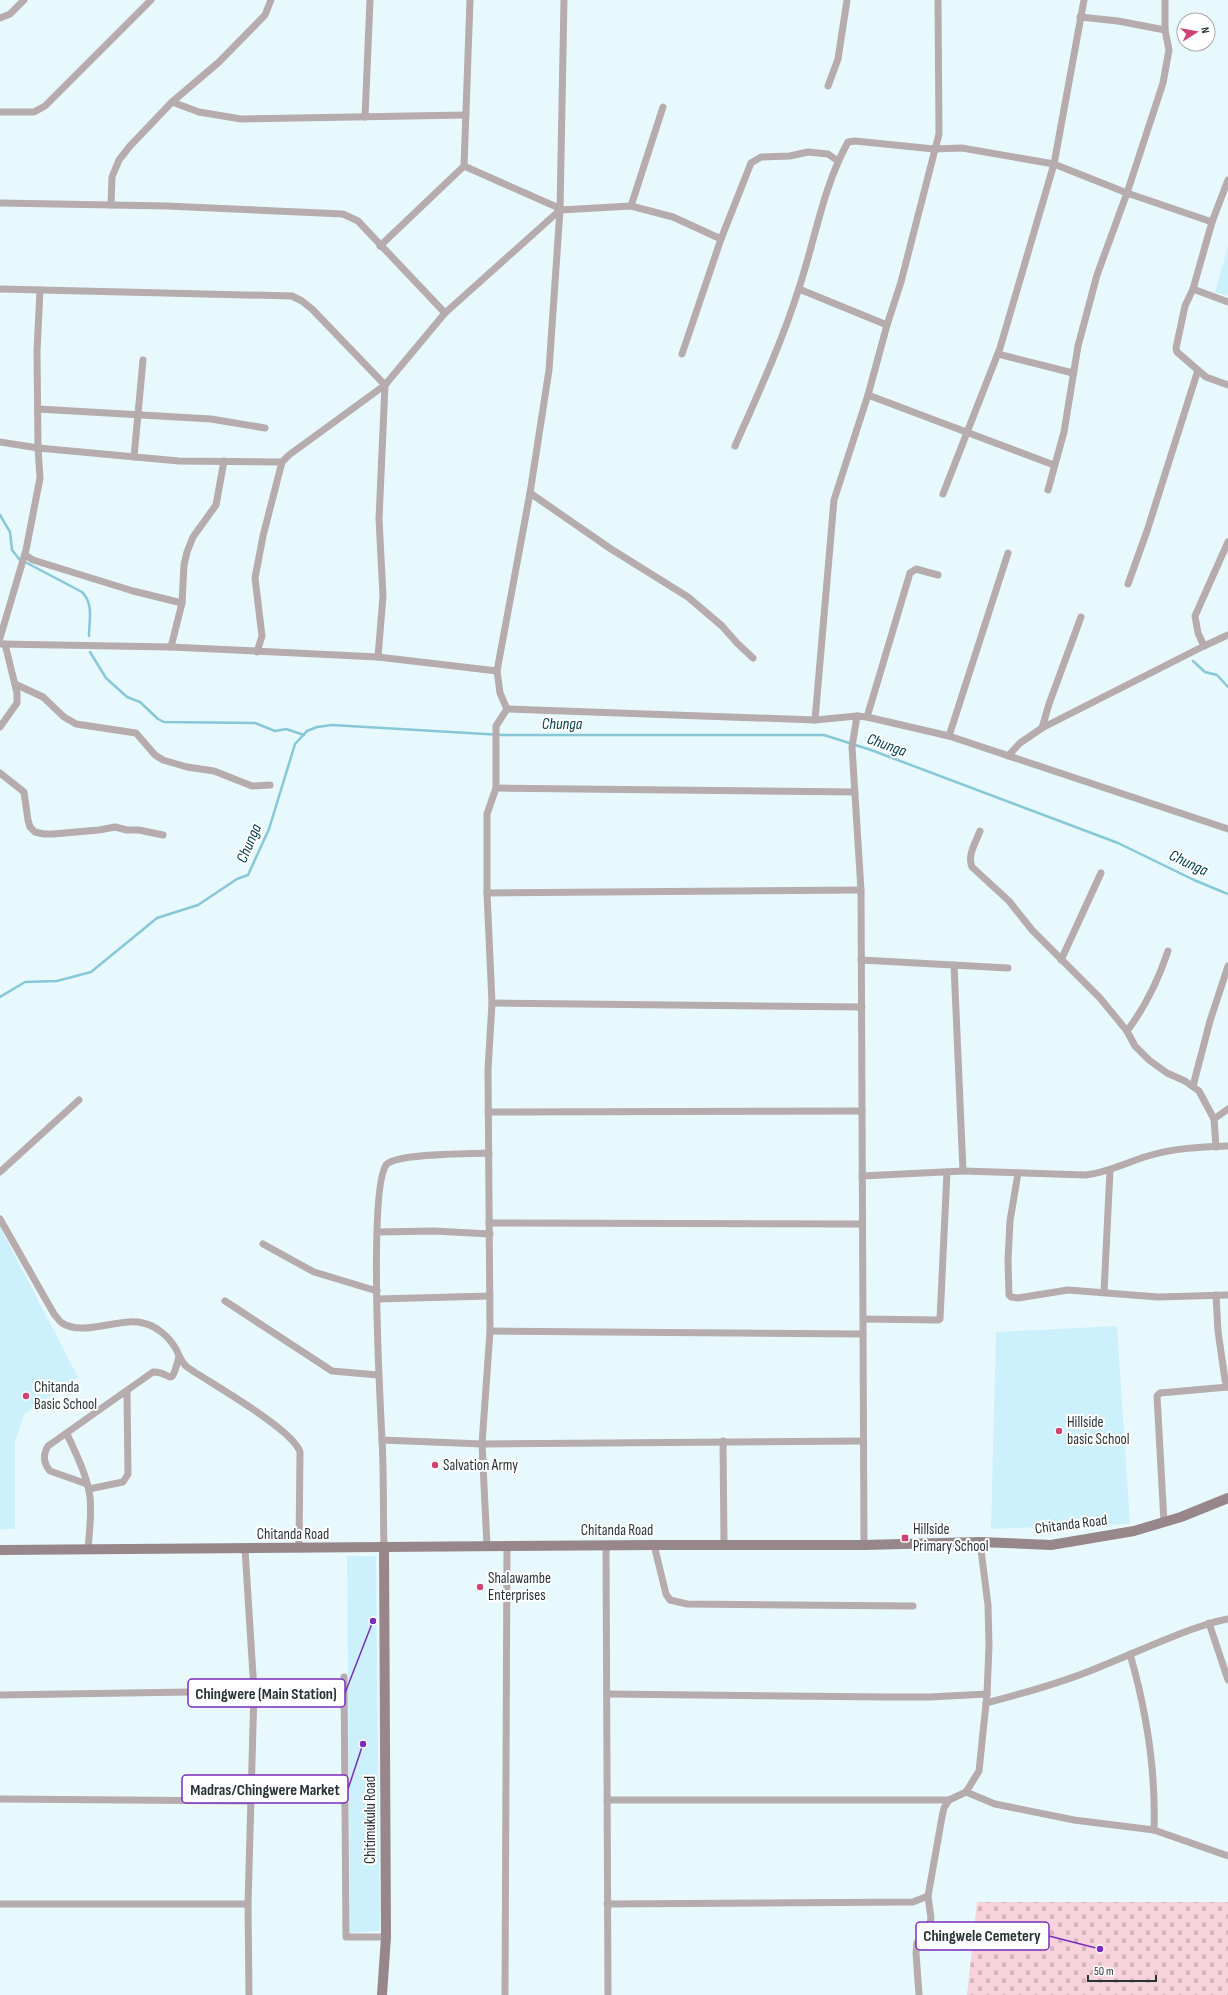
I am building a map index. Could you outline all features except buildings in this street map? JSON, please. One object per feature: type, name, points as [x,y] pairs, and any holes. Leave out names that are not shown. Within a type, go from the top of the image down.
[{"type":"street","points":[[0,18],[10,14],[24,0]]},
{"type":"street","points":[[0,112],[34,112],[45,106],[151,0]]},
{"type":"street","points":[[111,205],[112,177],[119,160],[130,146],[172,102],[219,62],[266,15],[271,0]]},
{"type":"street","points":[[365,117],[370,0]]},
{"type":"street","points":[[380,246],[464,166],[470,0]]},
{"type":"street","points":[[507,708],[500,694],[498,671],[530,493],[549,370],[560,209],[564,0]]},
{"type":"street","points":[[828,86],[838,59],[847,0]]},
{"type":"street","points":[[815,720],[834,500],[868,395],[887,325],[901,282],[939,134],[938,0]]},
{"type":"street","points":[[943,494],[998,354],[1054,164],[1084,0]]},
{"type":"street","points":[[1048,490],[1064,432],[1073,373],[1097,275],[1127,193],[1163,83],[1169,50],[1165,30],[1164,0]]},
{"type":"street","points":[[1080,17],[1118,21],[1165,30]]},
{"type":"street","points":[[172,102],[198,112],[241,118],[466,115]]},
{"type":"street","points":[[631,206],[663,107]]},
{"type":"street","points":[[735,446],[770,367],[799,289],[838,161],[848,142],[855,141],[934,149],[962,148],[1054,164],[1127,193],[1212,222]]},
{"type":"street","points":[[682,354],[721,239],[751,163],[761,157],[819,152],[828,154],[838,161]]},
{"type":"street","points":[[464,166],[560,209],[631,206],[673,217],[721,239]]},
{"type":"street","points":[[1228,180],[1212,222],[1193,289],[1185,306],[1176,348],[1182,357],[1206,377],[1228,385]]},
{"type":"street","points":[[0,203],[111,205],[343,214],[358,221],[445,313]]},
{"type":"street","points":[[257,652],[262,636],[255,578],[262,536],[282,462],[385,384],[445,313],[560,209]]},
{"type":"street","points":[[0,289],[292,296],[302,301],[312,309],[385,384],[378,519],[383,596],[378,657]]},
{"type":"street","points":[[799,289],[887,325]]},
{"type":"street","points":[[1193,289],[1228,302]]},
{"type":"street","points":[[0,727],[17,703],[15,684],[2,642],[25,555],[40,478],[38,448],[37,351],[40,290]]},
{"type":"street","points":[[998,354],[1073,373]]},
{"type":"street","points":[[134,457],[139,414],[142,360]]},
{"type":"street","points":[[1128,584],[1198,370]]},
{"type":"street","points":[[868,395],[1054,465]]},
{"type":"street","points":[[38,409],[139,414],[216,420],[265,428]]},
{"type":"street","points":[[0,442],[38,448],[179,461],[282,462]]},
{"type":"street","points":[[171,647],[182,602],[184,565],[187,552],[193,537],[216,505],[224,461]]},
{"type":"street","points":[[530,493],[611,549],[688,597],[718,622],[753,658]]},
{"type":"street","points":[[1204,646],[1198,634],[1195,616],[1228,542]]},
{"type":"street","points":[[949,736],[1008,553]]},
{"type":"street","points":[[25,555],[33,560],[133,591],[182,602]]},
{"type":"street","points":[[867,717],[910,573],[916,569],[938,575]]},
{"type":"street","points":[[1042,728],[1049,704],[1081,617]]},
{"type":"street","points":[[1008,756],[1020,743],[1042,728],[1228,635]]},
{"type":"street","points":[[2,642],[171,647],[378,657],[498,671]]},
{"type":"street","points":[[15,684],[43,697],[64,717],[76,724],[136,733],[155,755],[163,760],[186,767],[214,771],[252,786],[270,785]]},
{"type":"street","points":[[507,708],[815,720],[857,716],[867,717],[949,736],[1228,829]]},
{"type":"street","points":[[487,1546],[482,1444],[490,1331],[488,1070],[492,1003],[487,893],[487,814],[496,788],[496,726],[507,708]]},
{"type":"street","points":[[857,716],[852,747],[861,890],[861,1224],[864,1546]]},
{"type":"street","points":[[0,773],[24,792],[30,827],[35,832],[53,834],[115,827],[163,835]]},
{"type":"street","points":[[496,788],[855,792]]},
{"type":"street","points":[[980,831],[971,853],[970,862],[972,867],[1009,901],[1027,925],[1100,998],[1127,1031],[1135,1046],[1149,1060],[1167,1073],[1193,1086],[1199,1091],[1214,1119],[1216,1147]]},
{"type":"street","points":[[1061,960],[1101,872]]},
{"type":"street","points":[[487,893],[861,890]]},
{"type":"street","points":[[1127,1031],[1149,999],[1160,976],[1168,951]]},
{"type":"street","points":[[862,960],[1008,968]]},
{"type":"street","points":[[954,965],[963,1171]]},
{"type":"street","points":[[1193,1086],[1210,1021],[1228,966]]},
{"type":"street","points":[[492,1003],[862,1007]]},
{"type":"street","points":[[0,1172],[79,1100]]},
{"type":"street","points":[[1214,1119],[1228,1109]]},
{"type":"street","points":[[488,1112],[862,1111]]},
{"type":"street","points":[[862,1176],[963,1171],[1086,1175],[1110,1170],[1148,1156],[1172,1150],[1228,1146]]},
{"type":"street","points":[[384,1548],[382,1440],[378,1375],[377,1295],[378,1200],[382,1173],[387,1164],[395,1160],[429,1155],[489,1153]]},
{"type":"street","points":[[1104,1292],[1110,1170]]},
{"type":"street","points":[[863,1319],[940,1319],[947,1172]]},
{"type":"street","points":[[1018,1172],[1010,1221],[1008,1260],[1011,1297],[1018,1298],[1068,1290],[1158,1297],[1228,1294]]},
{"type":"street","points":[[0,1219],[54,1314],[62,1323],[72,1327],[83,1328],[132,1321],[145,1323],[158,1329],[170,1339],[179,1357],[186,1366],[262,1417],[293,1440],[298,1446],[300,1452],[299,1549]]},
{"type":"street","points":[[489,1223],[861,1224]]},
{"type":"street","points":[[378,1232],[434,1231],[490,1234]]},
{"type":"street","points":[[263,1244],[314,1272],[377,1295],[490,1296]]},
{"type":"street","points":[[1164,1522],[1157,1396],[1160,1393],[1228,1387],[1225,1380],[1218,1338],[1216,1295]]},
{"type":"street","points":[[225,1301],[332,1371],[378,1375]]},
{"type":"street","points":[[490,1331],[863,1334]]},
{"type":"street","points":[[127,1392],[128,1474],[123,1482],[88,1486],[54,1472],[47,1467],[45,1452],[48,1446],[127,1392],[153,1372],[168,1378],[172,1377],[175,1374],[179,1357]]},
{"type":"street","points":[[67,1434],[88,1486],[90,1510],[88,1550]]},
{"type":"street","points":[[382,1440],[482,1444],[723,1441],[794,1443],[863,1441]]},
{"type":"street","points":[[723,1441],[724,1544]]},
{"type":"street","name":"Chitanda Road","points":[[0,1550],[299,1549],[724,1544],[864,1546],[980,1542],[1051,1544],[1134,1531],[1164,1522],[1228,1498]]},
{"type":"street","points":[[607,1800],[949,1800],[966,1792],[979,1771],[987,1694],[989,1646],[988,1605],[980,1542]]},
{"type":"street","points":[[606,1545],[608,1694],[608,1995]]},
{"type":"street","points":[[654,1545],[666,1594],[670,1600],[695,1604],[913,1606]]},
{"type":"street","points":[[505,1995],[507,1546]]},
{"type":"street","name":"Chitimukulu Road","points":[[382,1995],[386,1937],[384,1548]]},
{"type":"street","points":[[245,1549],[254,1691],[248,1904],[250,1995]]},
{"type":"street","points":[[986,1703],[1018,1696],[1062,1681],[1130,1654],[1148,1645],[1209,1623],[1228,1619]]},
{"type":"street","points":[[1209,1623],[1228,1680]]},
{"type":"street","points":[[1130,1654],[1143,1702],[1151,1747],[1154,1771],[1154,1830]]},
{"type":"street","points":[[344,1677],[346,1938],[386,1937]]},
{"type":"street","points":[[0,1695],[254,1691]]},
{"type":"street","points":[[608,1694],[887,1698],[987,1694]]},
{"type":"street","points":[[966,1792],[995,1804],[1074,1820],[1154,1830],[1228,1856]]},
{"type":"street","points":[[0,1799],[251,1801]]},
{"type":"street","points":[[919,1995],[916,1953],[917,1943],[928,1928],[931,1918],[928,1896],[942,1817],[944,1808],[949,1800]]},
{"type":"street","points":[[608,1904],[913,1902],[928,1896]]},
{"type":"street","points":[[0,1904],[248,1904]]},
{"type":"shaded area","points":[[1228,246],[1228,296],[1215,292]]},
{"type":"shaded area","name":"Chitanda Basic School","points":[[0,1227],[78,1377],[24,1414],[15,1442],[15,1529],[0,1529]]},
{"type":"shaded area","points":[[1117,1326],[1130,1524],[991,1529],[996,1332]]},
{"type":"shaded area","points":[[347,1556],[376,1556],[380,1931],[350,1933]]},
{"type":"green space","points":[[977,1902],[1228,1902],[1228,1995],[967,1995]]},
{"type":"waterway","points":[[0,515],[10,532],[12,550],[20,560]]},
{"type":"waterway","points":[[27,563],[82,592],[86,597],[89,607],[89,636]]},
{"type":"waterway","points":[[90,652],[106,678],[127,697],[140,702],[158,719],[164,722],[255,723],[275,731],[286,729],[304,735]]},
{"type":"waterway","points":[[1193,661],[1205,672],[1217,675],[1228,687]]},
{"type":"waterway","name":"Chunga","points":[[0,997],[25,982],[57,981],[91,972],[157,918],[198,905],[237,879],[248,875],[269,829],[295,744],[307,731],[317,727],[332,725],[502,735],[824,735],[871,750],[1118,843],[1194,880],[1228,894]]},
{"type":"place","name":"Chitanda Basic School","points":[[26,1396]]},
{"type":"place","name":"Hillside basic School","points":[[1059,1431]]},
{"type":"place","name":"Salvation Army","points":[[435,1465]]},
{"type":"place","name":"Hillside Primary School","points":[[905,1538]]},
{"type":"place","name":"Shalawambe Enterprises","points":[[480,1587]]},
{"type":"place","name":"Chingwere (Main Station)","points":[[373,1621]]},
{"type":"place","name":"Madras/Chingwere Market","points":[[363,1744]]},
{"type":"place","name":"Chingwele Cemetery","points":[[1100,1949]]}]
